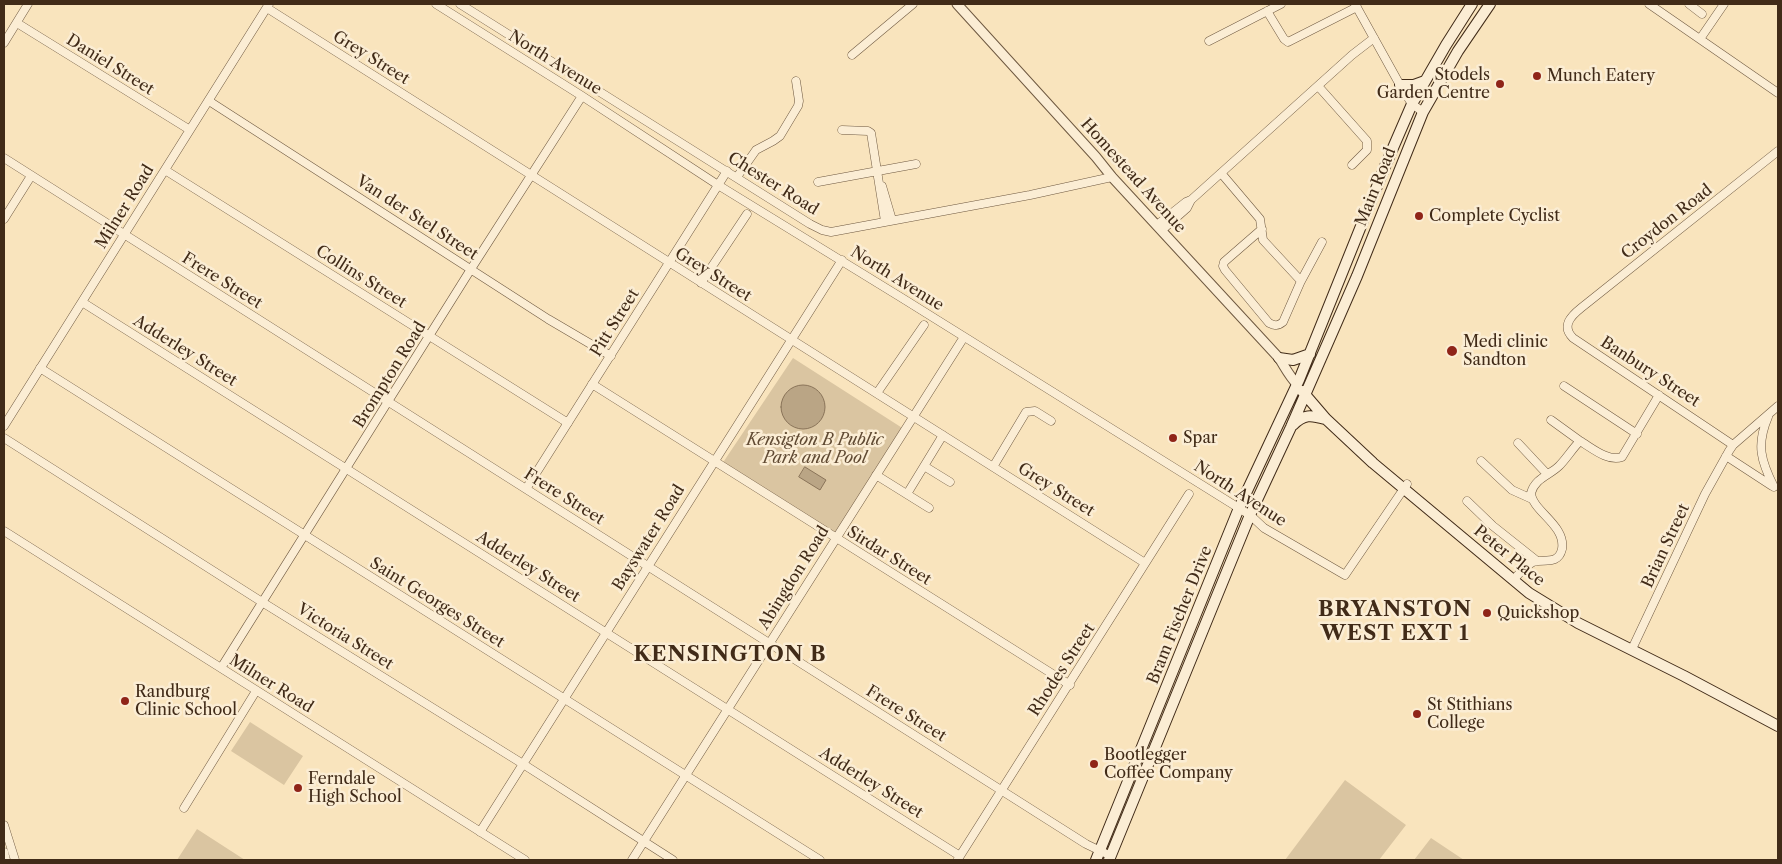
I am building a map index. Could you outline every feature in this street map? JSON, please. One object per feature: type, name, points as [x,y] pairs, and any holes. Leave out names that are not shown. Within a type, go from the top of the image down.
[{"type":"main road","name":"Main Road","points":[[1298,382],[1383,170],[1412,104],[1472,4]]},
{"type":"main road","name":"Main Road","points":[[1306,392],[1357,276],[1423,112],[1458,51],[1490,4]]},
{"type":"main road","points":[[1400,85],[1414,85],[1425,81]]},
{"type":"main road","points":[[1279,358],[1293,360],[1310,354]]},
{"type":"main road","points":[[1298,382],[1306,392]]},
{"type":"main road","name":"Bram Fischer Drive","points":[[1098,856],[1239,508],[1298,382]]},
{"type":"main road","name":"Peter Place","points":[[1306,392],[1326,419],[1373,463],[1405,486],[1515,578],[1554,605],[1778,721]]},
{"type":"main road","name":"Peter Place","points":[[1306,392],[1405,486],[1529,593],[1578,623],[1634,647],[1778,726]]},
{"type":"main road","name":"Bram Fischer Drive","points":[[1110,858],[1250,515],[1306,392]]},
{"type":"main road","points":[[1291,427],[1308,415],[1326,419]]},
{"type":"street","points":[[4,43],[28,4]]},
{"type":"street","name":"North Avenue","points":[[436,4],[718,185],[842,260],[1239,508],[1264,528],[1345,575],[1405,486]]},
{"type":"street","name":"Chester Road","points":[[460,4],[822,230],[831,232],[1030,195],[1112,177]]},
{"type":"street","points":[[852,55],[912,4]]},
{"type":"street","name":"Homestead Avenue","points":[[957,4],[1112,177],[1279,358],[1288,375],[1298,382]]},
{"type":"street","points":[[1209,41],[1281,4]]},
{"type":"street","points":[[1649,4],[1778,93]]},
{"type":"street","points":[[1690,4],[1702,14]]},
{"type":"street","points":[[1700,38],[1724,4]]},
{"type":"street","points":[[1267,12],[1284,39],[1288,42],[1356,5],[1400,85],[1412,104],[1423,112]]},
{"type":"street","name":"Milner Road","points":[[4,426],[268,6]]},
{"type":"street","name":"Grey Street","points":[[268,6],[669,263],[1146,563]]},
{"type":"street","name":"Daniel Street","points":[[17,23],[190,130]]},
{"type":"street","points":[[1159,228],[1352,55],[1353,51],[1373,36]]},
{"type":"street","points":[[736,177],[756,150],[780,136],[799,101],[796,81]]},
{"type":"street","points":[[1318,86],[1367,141],[1367,150],[1352,165]]},
{"type":"street","name":"Brompton Road","points":[[220,668],[582,96]]},
{"type":"street","name":"Van der Stel Street","points":[[209,102],[548,319],[611,356]]},
{"type":"street","points":[[842,130],[868,131],[871,133],[878,173],[889,205],[888,220]]},
{"type":"street","name":"Croydon Road","points":[[1572,315],[1778,151]]},
{"type":"street","name":"Frere Street","points":[[4,158],[388,403],[1001,789],[1098,856],[1110,858]]},
{"type":"street","points":[[818,182],[878,173],[916,164]]},
{"type":"street","name":"Collins Street","points":[[165,170],[568,423]]},
{"type":"street","name":"Pitt Street","points":[[526,489],[727,171]]},
{"type":"street","points":[[1221,173],[1260,219],[1263,240],[1301,281]]},
{"type":"street","points":[[4,220],[32,176]]},
{"type":"street","points":[[701,283],[747,214]]},
{"type":"street","points":[[1262,228],[1224,262],[1224,270],[1273,326],[1283,322],[1301,281],[1322,242]]},
{"type":"street","name":"Bayswater Road","points":[[480,832],[842,260]]},
{"type":"street","name":"Adderley Street","points":[[82,302],[607,632],[958,858]]},
{"type":"street","name":"Banbury Street","points":[[1572,315],[1567,323],[1567,330],[1573,338],[1733,445]]},
{"type":"street","points":[[878,394],[924,326]]},
{"type":"street","name":"Abingdon Road","points":[[632,860],[729,710],[769,643],[964,337]]},
{"type":"street","name":"Saint Georges Street","points":[[40,368],[820,860]]},
{"type":"street","name":"Sirdar Street","points":[[592,384],[714,460],[835,539],[1070,685]]},
{"type":"street","points":[[1564,386],[1637,434]]},
{"type":"street","points":[[1551,420],[1608,458],[1616,459],[1622,457],[1659,395]]},
{"type":"street","name":"Brian Street","points":[[1634,647],[1705,494],[1726,456],[1733,445],[1778,406]]},
{"type":"street","points":[[993,467],[1026,412],[1035,411],[1051,421]]},
{"type":"street","points":[[1770,413],[1762,433],[1761,451],[1762,460],[1776,488]]},
{"type":"street","points":[[907,494],[944,436]]},
{"type":"street","name":"Victoria Street","points":[[4,438],[673,860]]},
{"type":"street","points":[[1532,499],[1531,493],[1534,486],[1557,468],[1580,441]]},
{"type":"street","points":[[1518,443],[1547,474]]},
{"type":"street","points":[[1726,456],[1776,488]]},
{"type":"street","points":[[1481,461],[1512,490],[1532,499],[1550,519],[1562,541],[1561,553],[1557,558],[1551,561],[1537,561],[1528,566],[1515,578]]},
{"type":"street","points":[[924,466],[950,482]]},
{"type":"street","points":[[876,475],[929,508]]},
{"type":"street","name":"Rhodes Street","points":[[958,858],[1070,685],[1189,494]]},
{"type":"street","points":[[1467,500],[1493,526],[1537,561]]},
{"type":"street","name":"Milner Road","points":[[4,531],[525,860]]},
{"type":"street","points":[[184,808],[256,691]]},
{"type":"street","points":[[4,825],[15,860]]},
{"type":"street","points":[[4,852],[6,860]]},
{"type":"green space","name":"Kensigton B Public Park and Pool","points":[[793,358],[907,431],[837,542],[722,464]]},
{"type":"green space","points":[[250,722],[303,756],[284,785],[231,751]]},
{"type":"green space","points":[[1345,780],[1406,825],[1379,860],[1285,860]]},
{"type":"green space","points":[[197,829],[245,860],[177,860]]},
{"type":"green space","points":[[1431,838],[1464,860],[1414,860]]},
{"type":"shaded area","points":[[807,385],[819,391],[824,398],[824,416],[819,423],[812,428],[799,429],[791,426],[784,419],[781,403],[784,395],[791,388]]},
{"type":"shaded area","points":[[805,467],[826,480],[820,490],[799,477]]},
{"type":"place","name":"Munch Eatery","points":[[1537,76]]},
{"type":"place","name":"Stodels Garden Centre","points":[[1500,84]]},
{"type":"place","name":"Complete Cyclist","points":[[1419,216]]},
{"type":"place","name":"Medi clinic Sandton","points":[[1452,351]]},
{"type":"place","name":"Spar","points":[[1173,438]]},
{"type":"place","name":"Quickshop","points":[[1487,613]]},
{"type":"place","name":"Randburg Clinic School","points":[[125,701]]},
{"type":"place","name":"St Stithians College","points":[[1417,714]]},
{"type":"place","name":"Bootlegger Coffee Company","points":[[1094,764]]},
{"type":"place","name":"Ferndale High School","points":[[298,788]]},
{"type":"district","name":"BRYANSTON WEST EXT 1","points":[[1395,622]]},
{"type":"district","name":"KENSINGTON B","points":[[730,655]]}]
